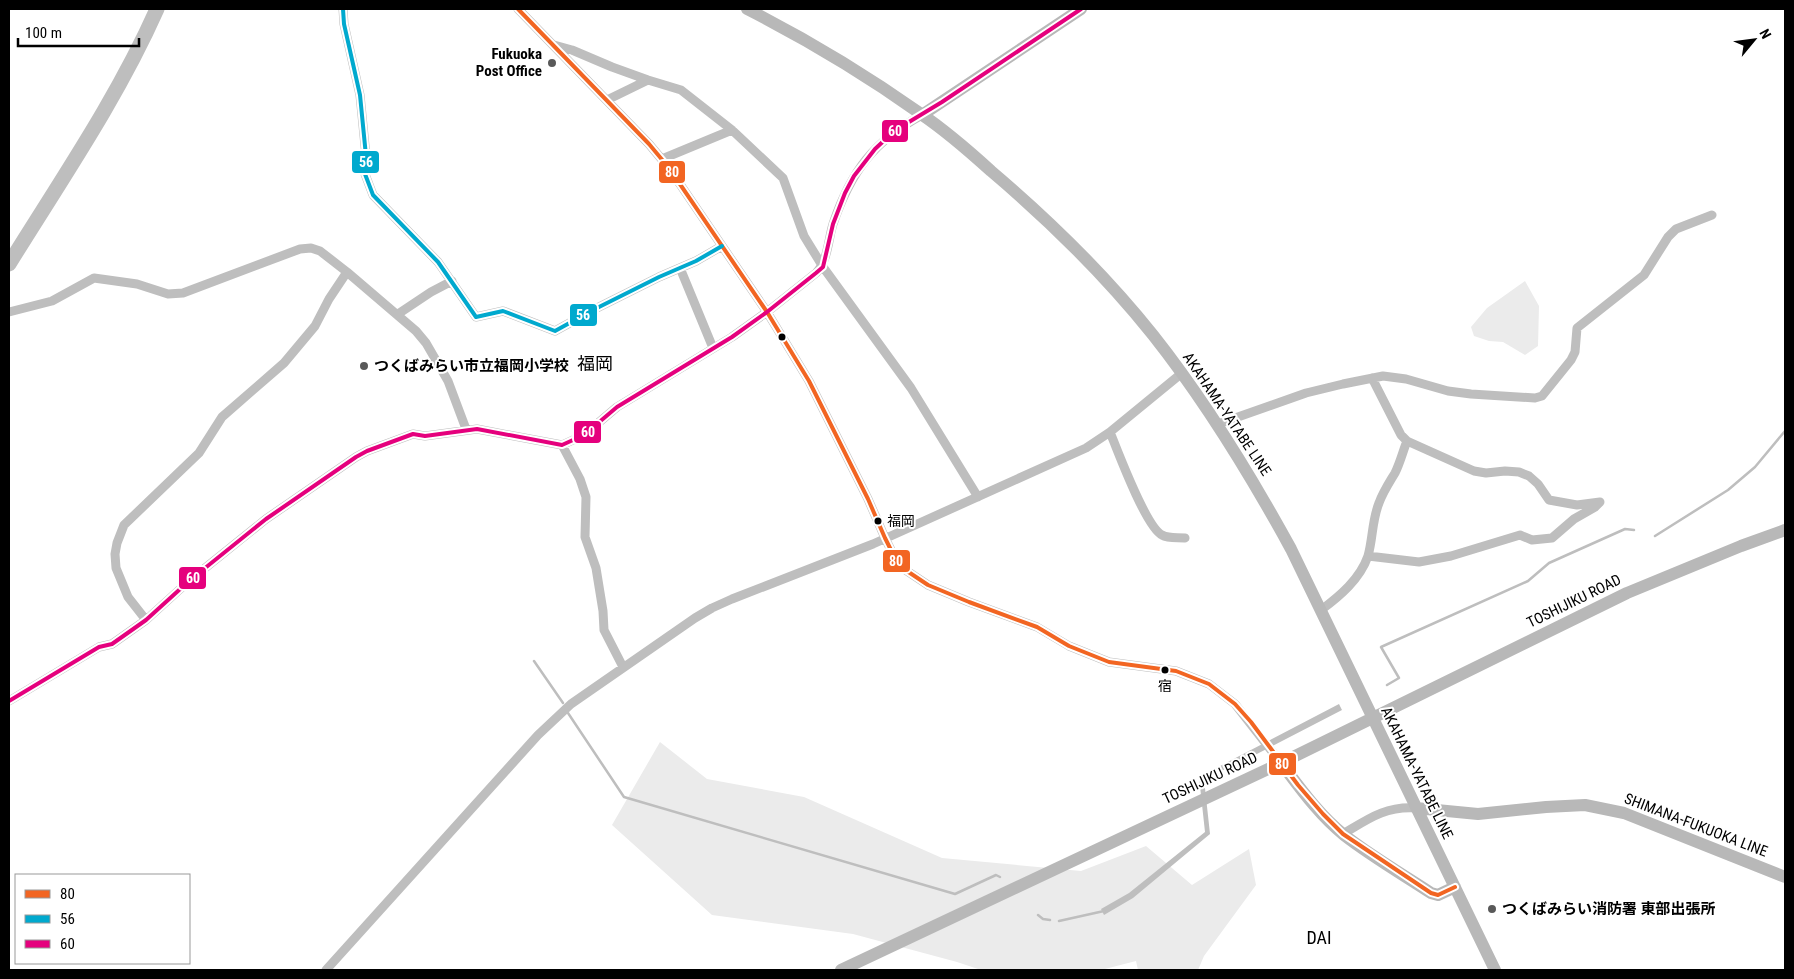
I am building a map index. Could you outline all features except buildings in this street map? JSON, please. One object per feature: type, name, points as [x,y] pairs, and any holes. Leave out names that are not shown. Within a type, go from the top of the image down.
[{"type":"main road","name":"AKAHAMA-YATABE LINE","points":[[747,9],[798,35],[876,83],[922,115],[1012,188],[1081,254],[1152,334],[1218,424],[1266,502],[1322,610],[1372,718],[1495,970]]},
{"type":"main road","points":[[922,115],[1080,9]]},
{"type":"main road","name":"TOSHIJIKU ROAD","points":[[841,970],[1281,763],[1627,593],[1785,530]]},
{"type":"main road","points":[[1281,763],[1317,808],[1343,834],[1431,893],[1438,895],[1455,887]]},
{"type":"main road","name":"SHIMANA-FUKUOKA LINE","points":[[1416,808],[1478,814],[1585,805],[1624,813],[1785,877]]},
{"type":"street","points":[[343,9],[344,24],[360,95],[366,156],[365,174],[372,194],[438,262],[476,318],[503,311],[555,330],[722,246]]},
{"type":"street","points":[[518,9],[662,159],[722,246],[766,312],[824,408],[897,562],[914,577],[928,585],[1037,627],[1069,646],[1109,662],[1176,671],[1209,684],[1235,704],[1281,763]]},
{"type":"street","points":[[554,45],[572,50],[648,80],[681,90],[732,130],[783,178],[804,236],[823,267],[911,388],[978,497]]},
{"type":"street","points":[[607,100],[648,80]]},
{"type":"street","points":[[9,701],[99,647],[112,644],[146,620],[189,581],[266,519],[367,451],[413,434],[425,436],[466,429],[477,429],[562,445],[584,435],[617,407],[713,348],[766,312],[823,267],[833,224],[854,176],[874,149],[890,135],[922,115]]},
{"type":"street","points":[[662,159],[732,130]]},
{"type":"street","points":[[1218,424],[1306,393],[1383,376],[1406,379],[1448,391],[1471,394],[1535,398],[1542,396],[1571,360],[1575,352],[1577,328],[1644,275],[1668,237],[1676,229],[1712,215]]},
{"type":"street","points":[[9,312],[52,301],[94,278],[137,284],[168,294],[183,292],[300,249],[312,248],[320,251],[347,272],[416,331],[426,343],[448,381],[466,429]]},
{"type":"street","points":[[680,268],[713,348]]},
{"type":"street","points":[[146,620],[128,597],[116,568],[116,548],[124,525],[199,453],[222,417],[284,363],[315,326],[329,299],[347,272]]},
{"type":"street","points":[[398,314],[431,292],[452,282]]},
{"type":"street","points":[[326,970],[545,728],[570,704],[623,667],[712,608],[885,538],[1086,448],[1110,432],[1182,373]]},
{"type":"street","points":[[1368,556],[1418,562],[1451,556],[1520,535],[1532,540],[1552,538],[1574,519],[1600,502],[1577,505],[1549,500],[1538,484],[1529,476],[1518,472],[1486,473],[1474,471],[1407,441],[1401,435],[1372,378]]},
{"type":"street","points":[[1110,432],[1138,498],[1154,527],[1163,536],[1185,538]]},
{"type":"street","points":[[1322,610],[1356,579],[1368,556],[1378,506],[1384,490],[1395,473],[1407,441]]},
{"type":"street","points":[[562,445],[580,479],[586,497],[585,536],[596,568],[604,630],[623,667]]},
{"type":"street","points":[[1343,834],[1382,812],[1403,808],[1416,808]]},
{"type":"shaded area","points":[[1525,281],[1539,306],[1538,346],[1525,355],[1503,342],[1489,341],[1474,336],[1471,327],[1487,308]]},
{"type":"shaded area","points":[[1339,704],[1342,710],[1204,779],[1210,834],[1133,898],[1104,915],[1101,909],[1129,893],[1205,832],[1199,777]]},
{"type":"shaded area","points":[[660,742],[707,779],[804,797],[942,858],[1081,871],[1146,846],[1192,885],[1249,849],[1256,885],[1204,956],[1198,970],[1138,970],[1136,961],[1101,970],[981,970],[853,934],[712,915],[612,825]]},
{"type":"waterway","points":[[9,264],[106,107],[157,9]]},
{"type":"waterway","points":[[1655,536],[1728,490],[1755,467],[1785,431]]},
{"type":"waterway","points":[[1387,685],[1399,678],[1381,647],[1528,581],[1549,563],[1625,529],[1634,530]]},
{"type":"waterway","points":[[534,661],[563,703]]},
{"type":"waterway","points":[[568,713],[624,797],[955,894],[996,875],[1000,877]]},
{"type":"waterway","points":[[1059,921],[1104,911]]},
{"type":"waterway","points":[[1038,915],[1043,919],[1050,920]]},
{"type":"transit line","name":"56","points":[[343,9],[344,24],[360,95],[366,156],[365,174],[373,195],[438,262],[476,317],[503,311],[555,331],[659,277],[696,261],[722,246]]},
{"type":"transit line","name":"80","points":[[518,9],[649,144],[669,168],[767,312],[809,381],[897,562],[904,569],[928,585],[1037,627],[1069,646],[1109,662],[1176,671],[1209,684],[1235,704],[1251,722],[1298,785],[1343,834],[1431,893],[1438,895],[1455,887]]},
{"type":"transit line","name":"60","points":[[9,701],[99,647],[112,644],[146,620],[189,581],[266,519],[367,451],[413,434],[425,436],[477,429],[562,445],[584,435],[617,407],[732,337],[767,312],[823,267],[833,224],[845,193],[854,176],[875,149],[890,135],[1081,9]]},
{"type":"place","name":"Fukuoka Post Office","points":[[552,63]]},
{"type":"place","name":"つくばみらい市立福岡小学校","points":[[364,366]]},
{"type":"place","name":"福岡","points":[[878,521]]},
{"type":"place","name":"宿","points":[[1165,670]]},
{"type":"place","name":"つくばみらい消防署 東部出張所","points":[[1492,909]]},
{"type":"district","name":"福岡","points":[[595,363]]},
{"type":"district","name":"DAI","points":[[1319,937]]}]
